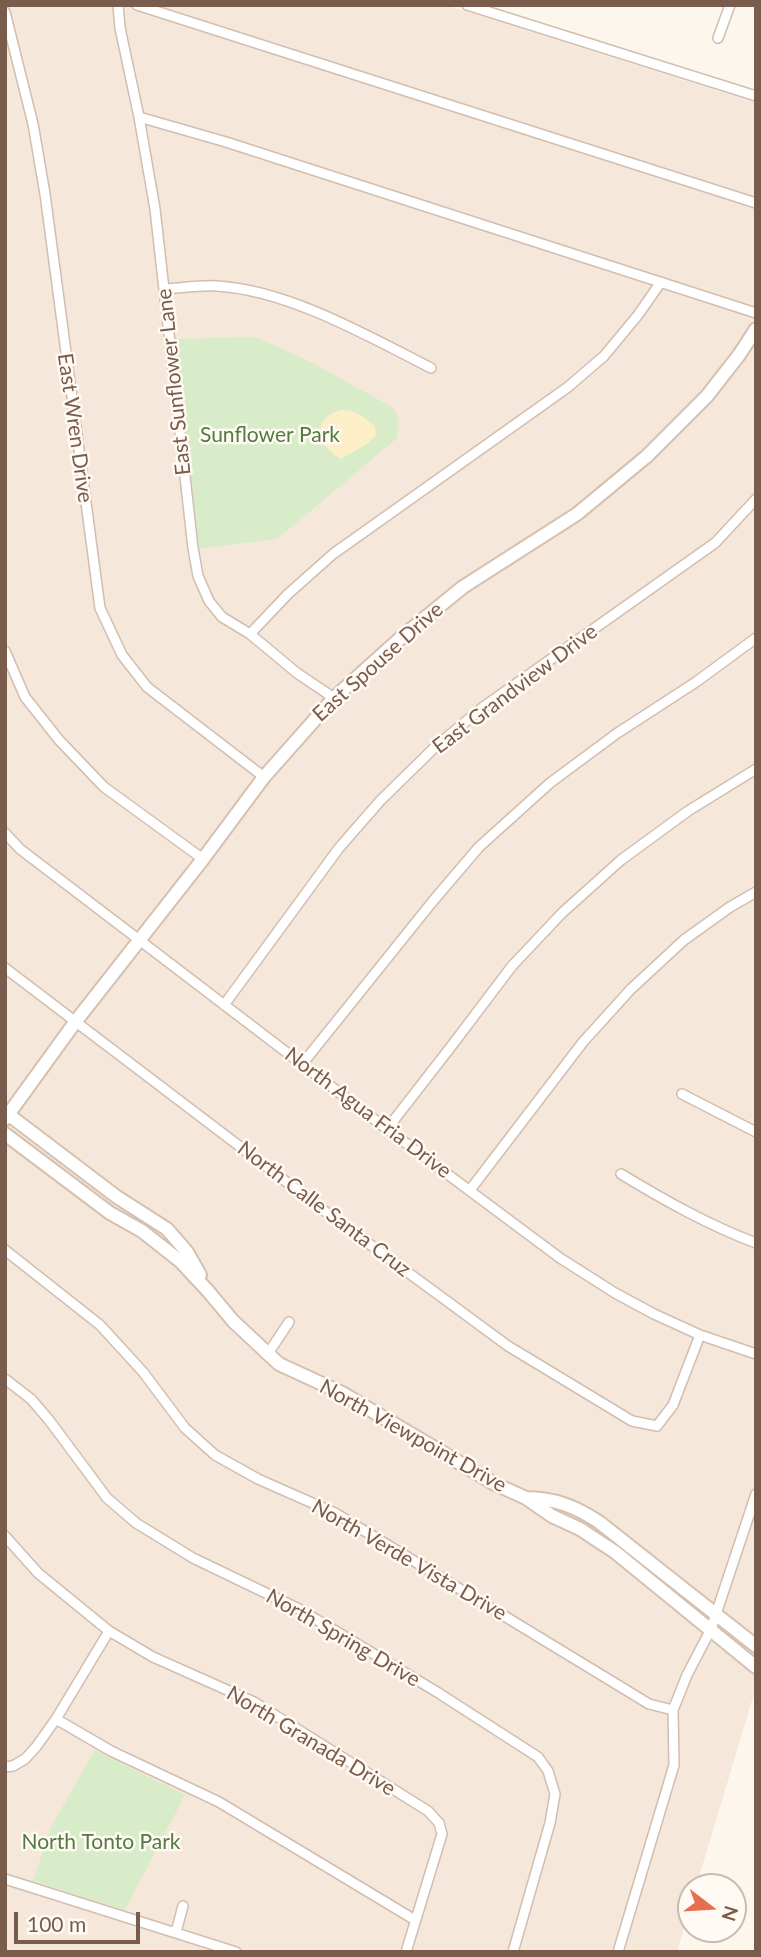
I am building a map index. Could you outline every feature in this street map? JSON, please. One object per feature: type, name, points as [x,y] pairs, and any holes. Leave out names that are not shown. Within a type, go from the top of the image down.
[{"type":"main road","name":"East Spouse Drive","points":[[7,1117],[76,1021],[264,777],[334,698],[463,587],[577,514],[647,456],[707,396],[756,329]]},
{"type":"main road","name":"North Viewpoint Drive","points":[[7,1117],[117,1197],[167,1229],[187,1252],[208,1291]]},
{"type":"main road","name":"North Viewpoint Drive","points":[[5,1134],[110,1213],[142,1231],[180,1261],[233,1321],[279,1364],[352,1398],[495,1484],[526,1498],[552,1516],[580,1529],[615,1552],[756,1667]]},
{"type":"main road","name":"North Viewpoint Drive","points":[[526,1498],[545,1498],[583,1511],[756,1646]]},
{"type":"street","name":"East Sunflower Lane","points":[[118,5],[120,28],[155,209],[198,576],[209,601],[222,617],[334,698]]},
{"type":"street","points":[[137,5],[756,203]]},
{"type":"street","points":[[467,5],[756,96]]},
{"type":"street","points":[[719,38],[730,5]]},
{"type":"street","name":"East Wren Drive","points":[[5,12],[33,124],[45,194],[100,608],[122,655],[147,687],[264,777]]},
{"type":"street","points":[[139,117],[226,142],[756,313]]},
{"type":"street","points":[[250,635],[288,594],[333,554],[568,387],[604,356],[661,282]]},
{"type":"street","points":[[164,289],[217,286],[264,293],[334,320],[431,368]]},
{"type":"street","name":"East Grandview Drive","points":[[224,1004],[339,848],[380,800],[434,748],[482,708],[715,543],[756,499]]},
{"type":"street","points":[[303,1063],[479,847],[550,783],[756,638]]},
{"type":"street","points":[[5,651],[25,697],[59,740],[104,787],[203,859]]},
{"type":"street","points":[[387,1129],[512,966],[562,913],[621,860],[688,811],[756,769]]},
{"type":"street","name":"North Agua Fria Drive","points":[[5,833],[20,849],[139,940],[571,1265],[654,1314],[700,1335],[756,1354]]},
{"type":"street","points":[[470,1190],[583,1042],[631,989],[684,940],[756,892]]},
{"type":"street","name":"North Calle Santa Cruz","points":[[5,968],[326,1212],[508,1346],[632,1421],[657,1426],[673,1405],[700,1335]]},
{"type":"street","points":[[682,1094],[756,1132]]},
{"type":"street","points":[[621,1174],[677,1207],[756,1243]]},
{"type":"street","name":"North Verde Vista Drive","points":[[5,1250],[100,1325],[144,1372],[185,1428],[215,1455],[258,1479],[335,1513],[649,1704],[673,1710]]},
{"type":"street","points":[[267,1355],[289,1322]]},
{"type":"street","name":"North Spring Drive","points":[[5,1379],[31,1399],[107,1498],[136,1523],[193,1559],[299,1609],[538,1757],[548,1771],[555,1794],[550,1823],[513,1952]]},
{"type":"street","points":[[618,1952],[674,1765],[673,1710],[687,1675],[711,1629],[756,1494]]},
{"type":"street","name":"North Granada Drive","points":[[5,1536],[38,1573],[109,1631],[153,1657],[254,1702],[428,1811],[439,1823],[442,1834],[406,1952]]},
{"type":"street","points":[[5,1767],[25,1759],[56,1719],[109,1631]]},
{"type":"street","points":[[56,1719],[111,1751],[219,1802],[415,1920]]},
{"type":"street","points":[[5,1879],[236,1952]]},
{"type":"street","points":[[176,1932],[183,1906]]},
{"type":"shaded area","points":[[5,5],[446,5],[756,103],[756,1687],[700,1873],[677,1873],[677,1943],[680,1943],[677,1952],[5,1952]]},
{"type":"green space","name":"Sunflower Park","points":[[256,337],[307,360],[390,406],[395,410],[399,424],[396,439],[277,539],[199,549],[175,339]]},
{"type":"green space","name":"North Tonto Park","points":[[95,1750],[185,1795],[125,1910],[33,1881],[51,1827]]},
{"type":"sand","points":[[341,410],[363,417],[375,426],[376,435],[367,444],[341,459],[327,447],[320,433],[325,419]]}]
